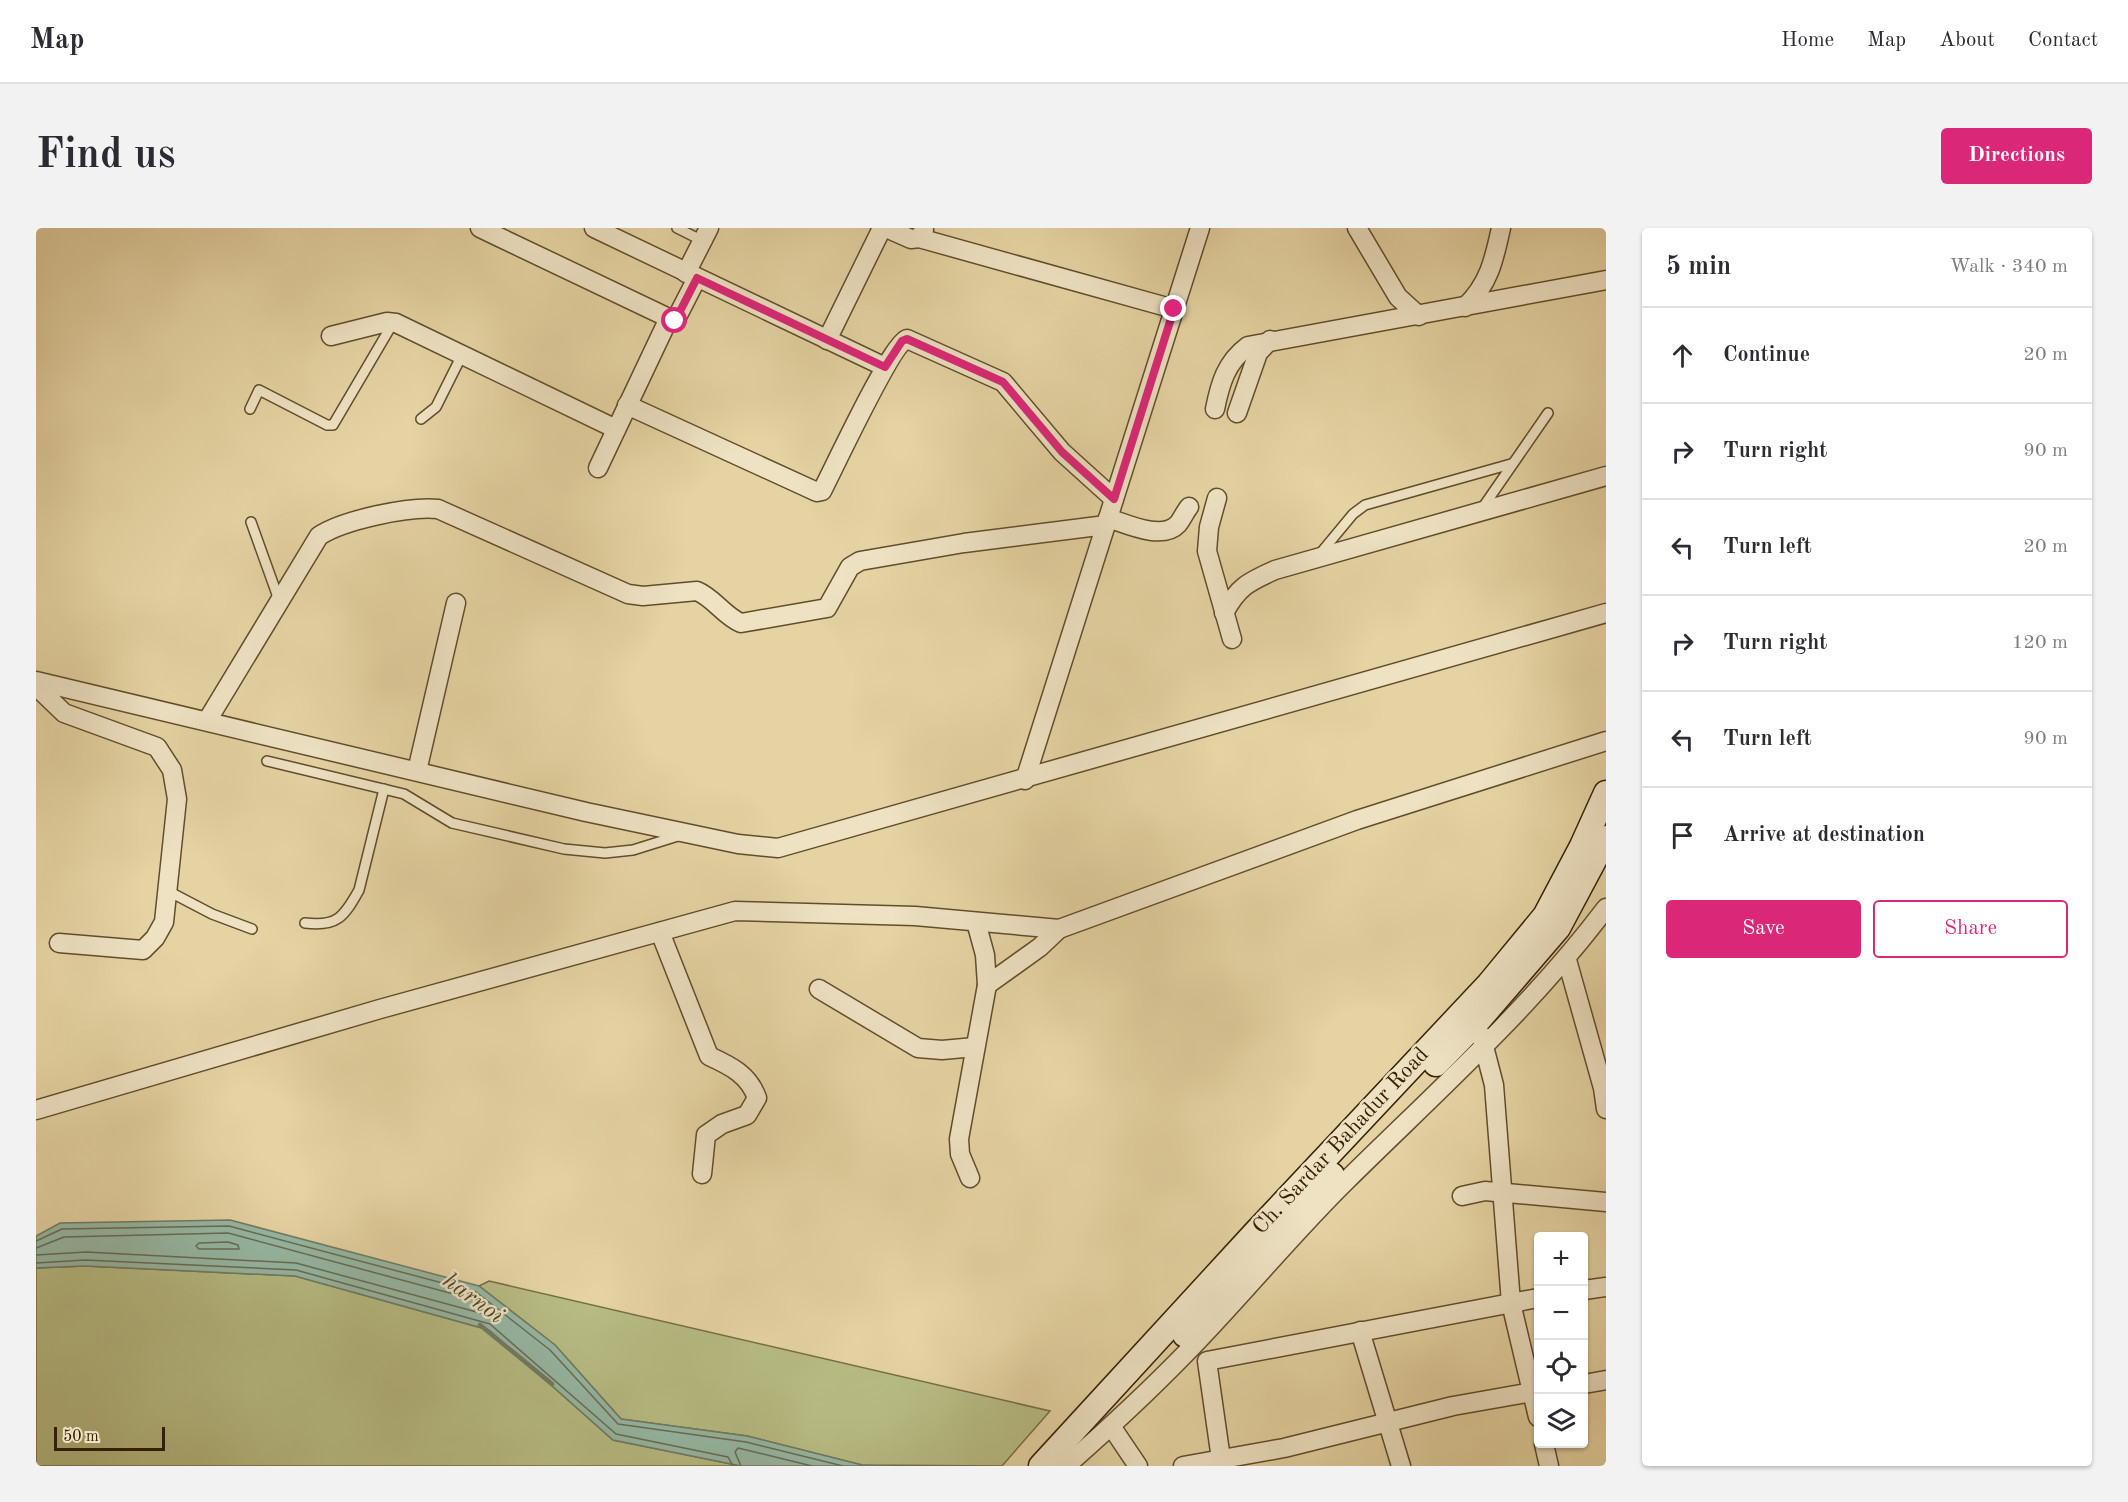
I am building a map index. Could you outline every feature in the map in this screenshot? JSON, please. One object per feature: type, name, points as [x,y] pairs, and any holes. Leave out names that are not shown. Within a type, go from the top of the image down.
[{"type":"main road","name":"Ch. Sardar Bahadur Road","points":[[1041,1466],[1255,1233],[1489,984],[1545,916],[1582,846],[1606,793]]},
{"type":"main road","name":"Ch. Sardar Bahadur Road","points":[[1065,1466],[1405,1096],[1481,1033],[1558,928],[1606,838]]},
{"type":"street","points":[[480,228],[675,321],[678,319],[706,234]]},
{"type":"street","points":[[594,228],[885,367]]},
{"type":"street","points":[[827,340],[884,228],[911,239],[922,233],[1174,309]]},
{"type":"street","points":[[1025,780],[1200,228]]},
{"type":"street","points":[[1357,228],[1398,297],[1419,315]]},
{"type":"street","points":[[1465,307],[1481,292],[1490,274],[1501,228]]},
{"type":"street","points":[[1215,409],[1220,385],[1233,357],[1248,346],[1270,340],[1606,280]]},
{"type":"street","points":[[598,468],[669,318]]},
{"type":"street","points":[[331,336],[393,323],[616,429]]},
{"type":"street","points":[[627,405],[817,492],[822,491],[885,367],[902,341],[907,339],[1003,382],[1062,452],[1114,499]]},
{"type":"street","points":[[1237,413],[1258,353],[1270,340]]},
{"type":"street","points":[[1224,613],[1236,592],[1245,584],[1275,570],[1606,476]]},
{"type":"street","points":[[1216,498],[1209,527],[1208,551],[1232,639]]},
{"type":"street","points":[[207,721],[319,536],[333,527],[419,507],[438,509],[628,594],[643,596],[697,591],[706,595],[732,619],[741,622],[827,608],[849,567],[860,561],[1107,522],[1167,531],[1178,524],[1189,507]]},
{"type":"street","points":[[417,771],[456,603]]},
{"type":"street","points":[[36,681],[586,812],[757,847],[778,848],[1025,780],[1606,613]]},
{"type":"street","points":[[36,686],[64,713],[157,747],[172,770],[177,798],[164,921],[155,938],[143,950],[60,943]]},
{"type":"street","points":[[987,985],[1059,929],[1357,820],[1606,741]]},
{"type":"street","points":[[1065,1466],[1111,1426],[1185,1354],[1345,1182],[1459,1074],[1481,1033],[1567,960],[1606,908]]},
{"type":"street","points":[[36,1110],[380,1009],[735,912],[915,916],[1059,929]]},
{"type":"street","points":[[970,1178],[960,1154],[959,1139],[987,985],[985,955],[976,922]]},
{"type":"street","points":[[660,932],[709,1056],[730,1065],[751,1082],[757,1098],[747,1115],[722,1124],[706,1135],[702,1174]]},
{"type":"street","points":[[1567,960],[1603,1088],[1606,1109]]},
{"type":"street","points":[[819,989],[918,1048],[942,1050],[975,1047]]},
{"type":"street","points":[[1481,1033],[1494,1084],[1511,1303],[1534,1385]]},
{"type":"street","points":[[1462,1196],[1485,1191],[1606,1202]]},
{"type":"street","points":[[1588,1289],[1606,1287]]},
{"type":"street","points":[[1185,1354],[1207,1361],[1360,1330],[1534,1299]]},
{"type":"street","points":[[1360,1330],[1401,1466]]},
{"type":"street","points":[[1207,1361],[1222,1463]]},
{"type":"street","points":[[1588,1383],[1606,1380]]},
{"type":"street","points":[[1183,1466],[1222,1463],[1453,1406],[1534,1392]]},
{"type":"street","points":[[1111,1426],[1138,1466]]},
{"type":"street","points":[[1545,1448],[1549,1466]]},
{"type":"lane","points":[[678,228],[706,234]]},
{"type":"lane","points":[[250,409],[260,390],[327,425],[333,425],[393,323]]},
{"type":"lane","points":[[421,419],[436,407],[462,355]]},
{"type":"lane","points":[[1480,512],[1548,413]]},
{"type":"lane","points":[[1316,558],[1353,514],[1365,505],[1511,464]]},
{"type":"lane","points":[[250,522],[280,603]]},
{"type":"lane","points":[[267,760],[404,794],[452,823],[564,849],[605,853],[633,850],[658,844],[686,833]]},
{"type":"lane","points":[[305,924],[326,926],[334,922],[351,904],[359,890],[384,789]]},
{"type":"lane","points":[[168,891],[212,914],[252,929]]},
{"type":"green space","points":[[85,1266],[295,1276],[489,1330],[613,1440],[741,1466],[36,1466],[36,1268]]},
{"type":"green space","points":[[489,1281],[1050,1411],[1002,1466],[862,1465],[747,1436],[621,1419],[555,1345],[479,1286]]},
{"type":"water","points":[[230,1220],[479,1286],[555,1345],[621,1419],[747,1436],[862,1465],[880,1466],[741,1466],[613,1440],[489,1330],[295,1276],[85,1266],[36,1268],[36,1236],[60,1223]]},
{"type":"waterway","name":"harnoi","points":[[480,1325],[552,1384]]},
{"type":"route","points":[[675,321],[697,278],[885,367],[902,341],[907,339],[1003,382],[1062,452],[1099,488],[1114,499],[1174,309]]}]
